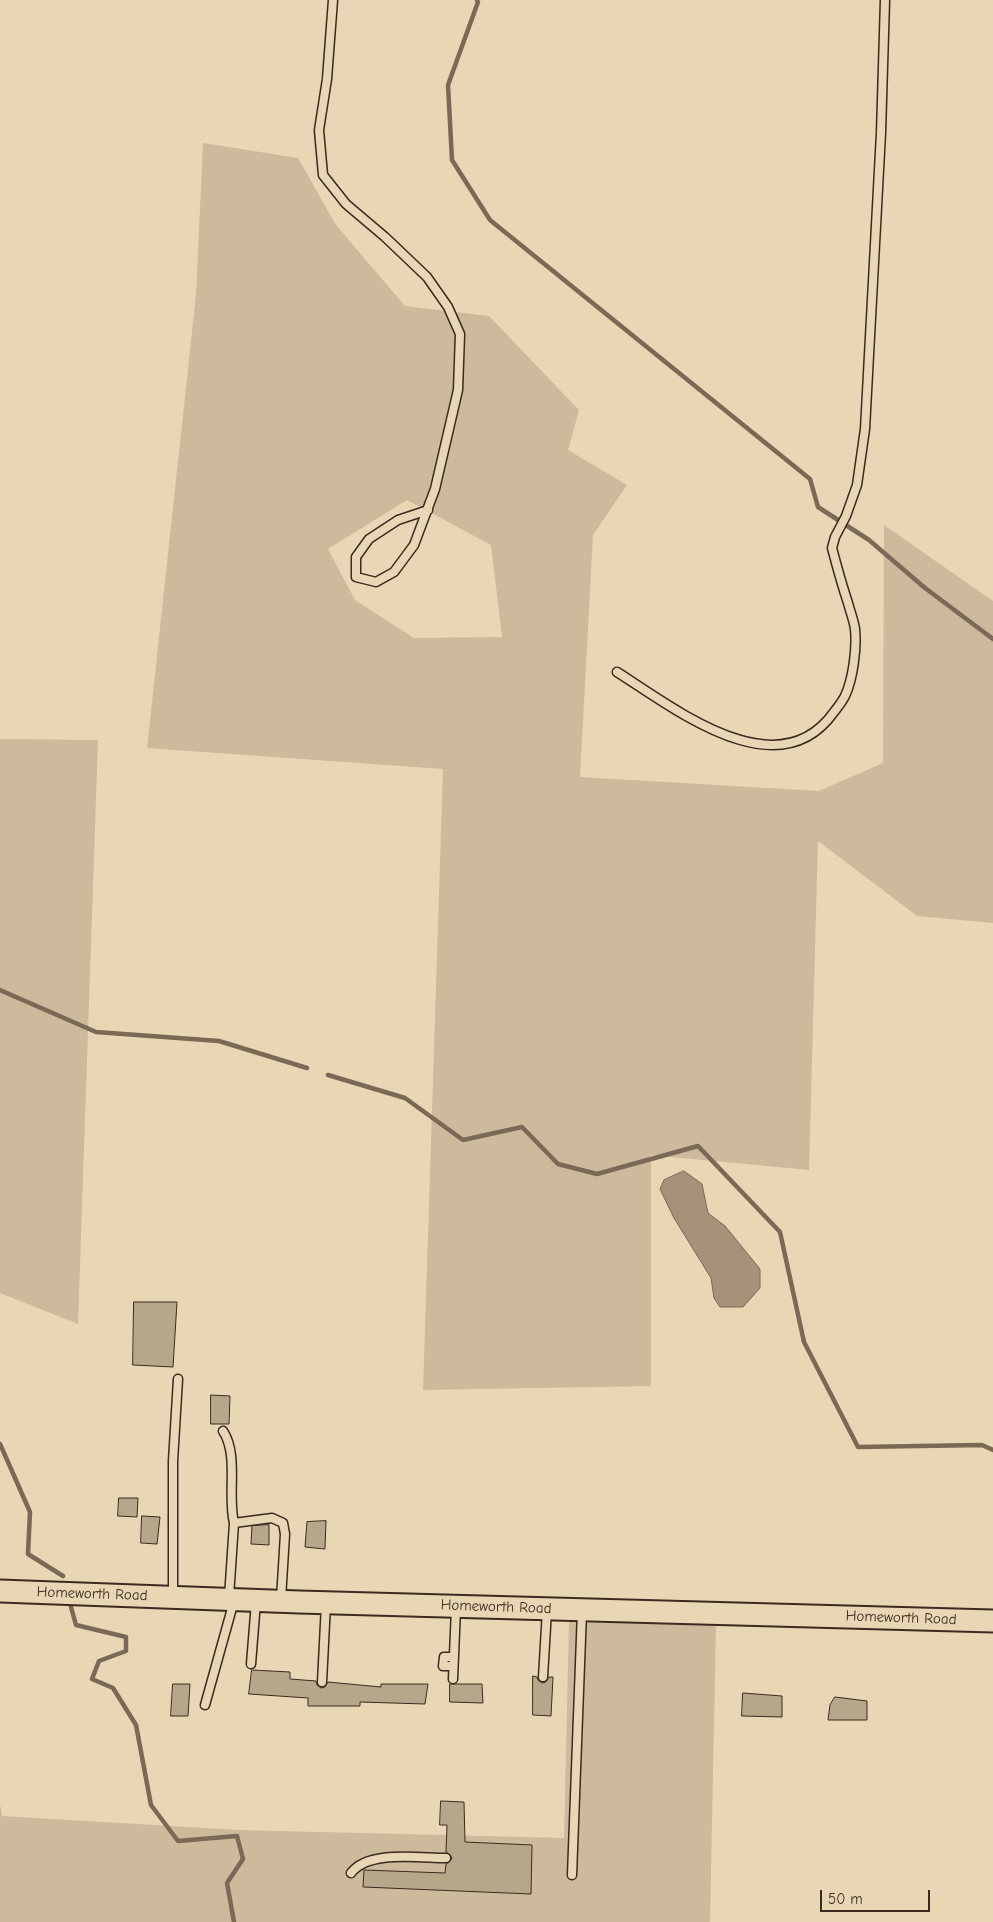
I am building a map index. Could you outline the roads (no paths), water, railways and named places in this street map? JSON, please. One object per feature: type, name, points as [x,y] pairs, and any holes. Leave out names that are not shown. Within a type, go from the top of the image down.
[{"type":"street","name":"Homeworth Road","points":[[0,1591],[281,1601],[993,1620]]},
{"type":"lane","points":[[333,0],[327,79],[319,130],[322,175],[346,204],[385,236],[427,278],[448,307],[460,334],[458,390],[446,445],[428,510],[414,545],[394,572],[376,582],[356,577],[356,557],[369,539],[398,520],[428,510]]},
{"type":"lane","points":[[617,672],[689,718],[740,741],[758,745],[791,743],[807,738],[826,723],[845,696],[853,668],[855,628],[832,548],[834,537],[846,516],[858,485],[865,429],[885,0]]},
{"type":"lane","points":[[173,1597],[173,1461],[178,1379]]},
{"type":"lane","points":[[205,1705],[232,1599],[234,1523],[231,1510],[232,1459],[228,1439],[223,1431]]},
{"type":"lane","points":[[234,1523],[272,1518],[283,1522],[285,1534],[281,1601]]},
{"type":"lane","points":[[251,1664],[256,1600]]},
{"type":"lane","points":[[322,1682],[326,1602]]},
{"type":"lane","points":[[453,1679],[456,1606]]},
{"type":"lane","points":[[543,1677],[547,1608]]},
{"type":"lane","points":[[572,1875],[582,1609]]},
{"type":"lane","points":[[350,1874],[363,1862],[376,1859],[394,1857],[446,1858]]},
{"type":"waterway","points":[[477,0],[478,2],[448,85],[452,160],[490,220],[810,479],[818,507],[869,540],[925,588],[993,639]]},
{"type":"waterway","points":[[0,990],[96,1032],[219,1041],[307,1068]]},
{"type":"waterway","points":[[328,1075],[405,1098],[463,1140],[522,1127],[558,1164],[597,1174],[698,1146],[780,1232],[804,1342],[858,1447],[982,1445],[993,1450]]},
{"type":"waterway","points":[[0,1444],[30,1512],[28,1554],[63,1576]]},
{"type":"waterway","points":[[71,1607],[76,1625],[126,1637],[126,1651],[99,1661],[92,1679],[113,1688],[136,1725],[151,1805],[178,1841],[237,1836],[243,1859],[227,1883],[234,1922]]}]
